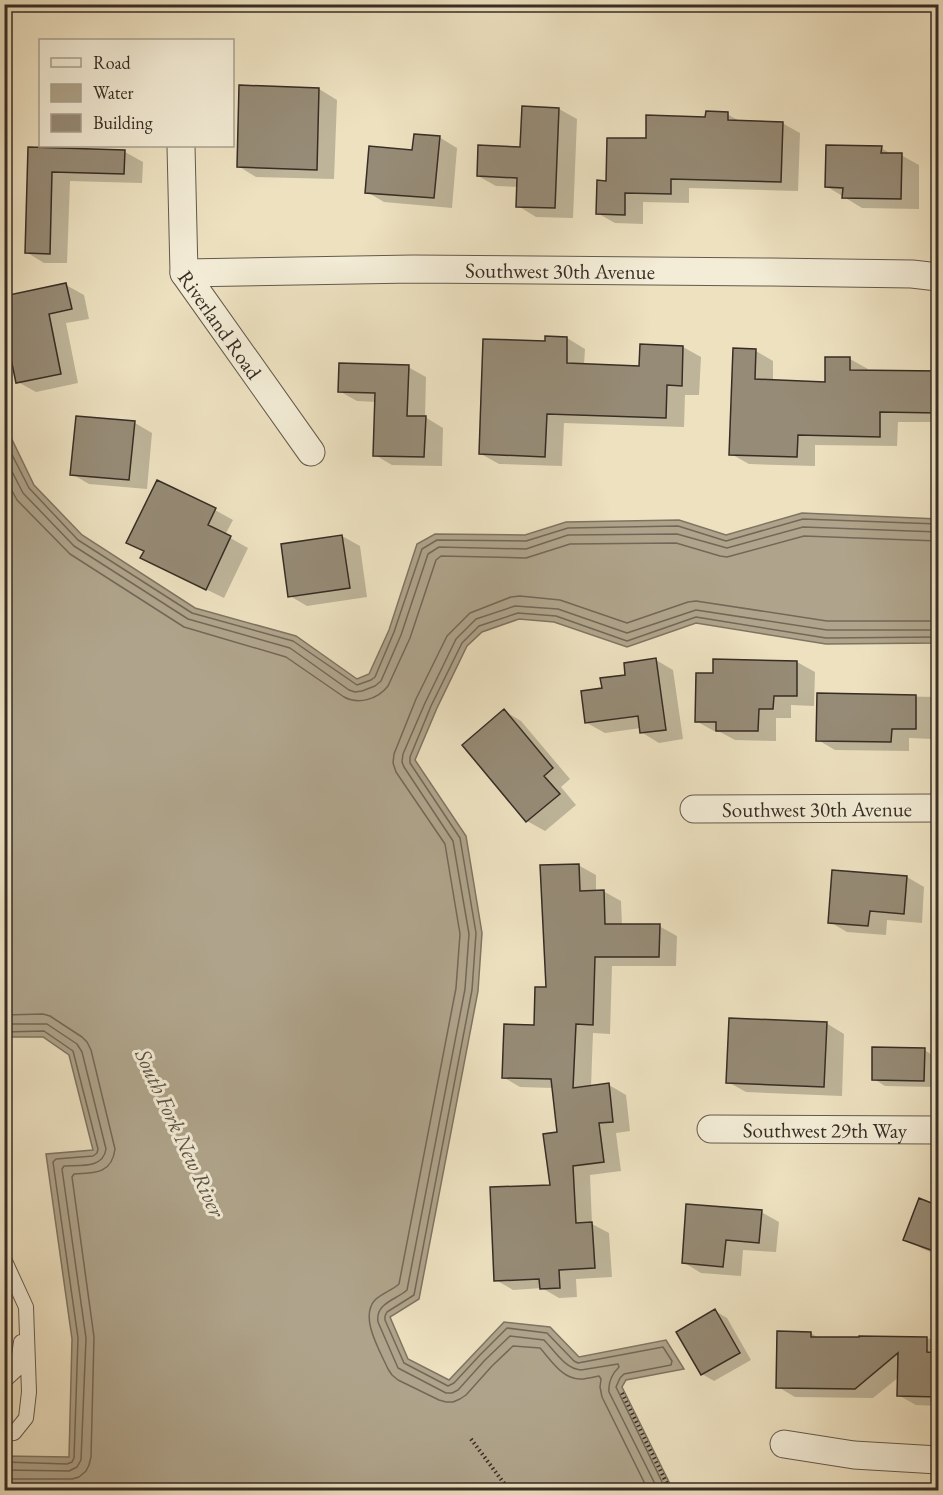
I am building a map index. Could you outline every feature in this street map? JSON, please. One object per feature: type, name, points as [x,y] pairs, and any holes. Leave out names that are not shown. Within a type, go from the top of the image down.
[{"type":"street","name":"Riverland Road","points":[[181,147],[184,273],[311,452]]},
{"type":"street","name":"Southwest 30th Avenue","points":[[184,273],[413,268],[912,274],[939,277]]},
{"type":"street","name":"Southwest 30th Avenue","points":[[694,809],[939,808]]},
{"type":"street","name":"Southwest 29th Way","points":[[711,1129],[939,1130]]},
{"type":"street","points":[[784,1444],[854,1455],[939,1460]]},
{"type":"lane","points":[[4,1259],[26,1307],[29,1392],[26,1418],[14,1433],[4,1434]]},
{"type":"lane","points":[[4,1381],[17,1369],[26,1307]]},
{"type":"path","points":[[622,1393],[670,1491]]},
{"type":"path","points":[[471,1439],[509,1491]]},
{"type":"water","name":"South Fork New River","points":[[5,425],[34,485],[82,535],[195,608],[296,636],[357,679],[369,674],[389,630],[417,544],[435,534],[525,535],[566,522],[679,520],[726,535],[802,513],[938,519],[938,643],[826,644],[696,623],[627,647],[554,622],[519,619],[482,632],[467,646],[415,760],[466,836],[482,933],[478,991],[419,1299],[390,1317],[408,1359],[449,1380],[504,1322],[550,1327],[579,1357],[666,1340],[684,1369],[626,1380],[622,1387],[673,1490],[5,1490],[5,1456],[69,1457],[72,1339],[46,1154],[93,1150],[69,1055],[43,1037],[5,1037]]},
{"type":"building","points":[[239,85],[319,88],[317,170],[237,167]]},
{"type":"building","points":[[522,106],[559,108],[555,208],[516,207],[517,178],[477,176],[478,145],[520,147]]},
{"type":"building","points":[[706,111],[728,112],[728,120],[783,122],[781,182],[671,179],[671,194],[625,193],[625,215],[596,214],[597,180],[606,181],[607,138],[646,138],[646,115],[705,117]]},
{"type":"building","points":[[414,134],[440,136],[434,198],[365,193],[369,146],[412,150]]},
{"type":"building","points":[[826,145],[882,146],[881,153],[902,153],[901,199],[842,198],[843,188],[825,187]]},
{"type":"building","points":[[28,147],[125,150],[124,174],[52,172],[50,254],[25,253]]},
{"type":"building","points":[[66,283],[72,309],[49,314],[61,374],[16,383],[4,325],[4,296]]},
{"type":"building","points":[[545,336],[567,337],[567,363],[639,366],[640,344],[683,346],[682,386],[667,385],[666,418],[547,414],[545,457],[479,454],[483,339],[545,341]]},
{"type":"building","points":[[733,348],[756,349],[755,379],[825,382],[825,357],[850,357],[850,370],[939,371],[939,413],[880,412],[880,437],[798,435],[797,457],[729,455]]},
{"type":"building","points":[[339,363],[409,365],[407,416],[426,416],[424,457],[373,456],[375,393],[338,392]]},
{"type":"building","points":[[76,416],[135,421],[129,480],[70,475]]},
{"type":"building","points":[[157,480],[216,508],[208,525],[231,536],[206,590],[140,558],[144,551],[126,543]]},
{"type":"building","points":[[342,535],[350,588],[288,597],[281,544]]},
{"type":"building","points":[[656,658],[666,730],[640,733],[638,716],[585,723],[581,691],[602,688],[600,678],[625,675],[624,663]]},
{"type":"building","points":[[713,659],[797,661],[797,696],[774,696],[773,709],[759,709],[758,731],[716,731],[716,722],[695,722],[696,673],[713,673]]},
{"type":"building","points":[[817,693],[916,695],[916,729],[892,729],[891,742],[816,741]]},
{"type":"building","points":[[504,709],[553,768],[544,776],[560,794],[526,822],[462,745]]},
{"type":"building","points":[[579,864],[580,891],[604,890],[605,924],[660,924],[659,957],[595,957],[593,1025],[576,1024],[573,1088],[609,1083],[613,1122],[599,1123],[604,1162],[573,1166],[576,1223],[592,1222],[595,1268],[559,1270],[560,1288],[540,1289],[539,1279],[494,1281],[490,1187],[550,1185],[543,1134],[557,1132],[551,1079],[502,1078],[504,1024],[534,1025],[535,987],[546,987],[540,865]]},
{"type":"building","points":[[832,870],[907,876],[904,914],[870,911],[868,926],[828,923]]},
{"type":"building","points":[[729,1018],[827,1022],[824,1087],[726,1083]]},
{"type":"building","points":[[872,1047],[925,1048],[924,1081],[872,1080]]},
{"type":"building","points":[[919,1198],[939,1206],[939,1253],[903,1240]]},
{"type":"building","points":[[686,1204],[762,1210],[759,1243],[726,1240],[723,1267],[682,1263]]},
{"type":"building","points":[[715,1309],[740,1353],[701,1375],[676,1332]]},
{"type":"building","points":[[777,1331],[811,1332],[811,1337],[927,1337],[927,1352],[939,1353],[939,1397],[897,1396],[898,1353],[855,1389],[776,1388]]}]
